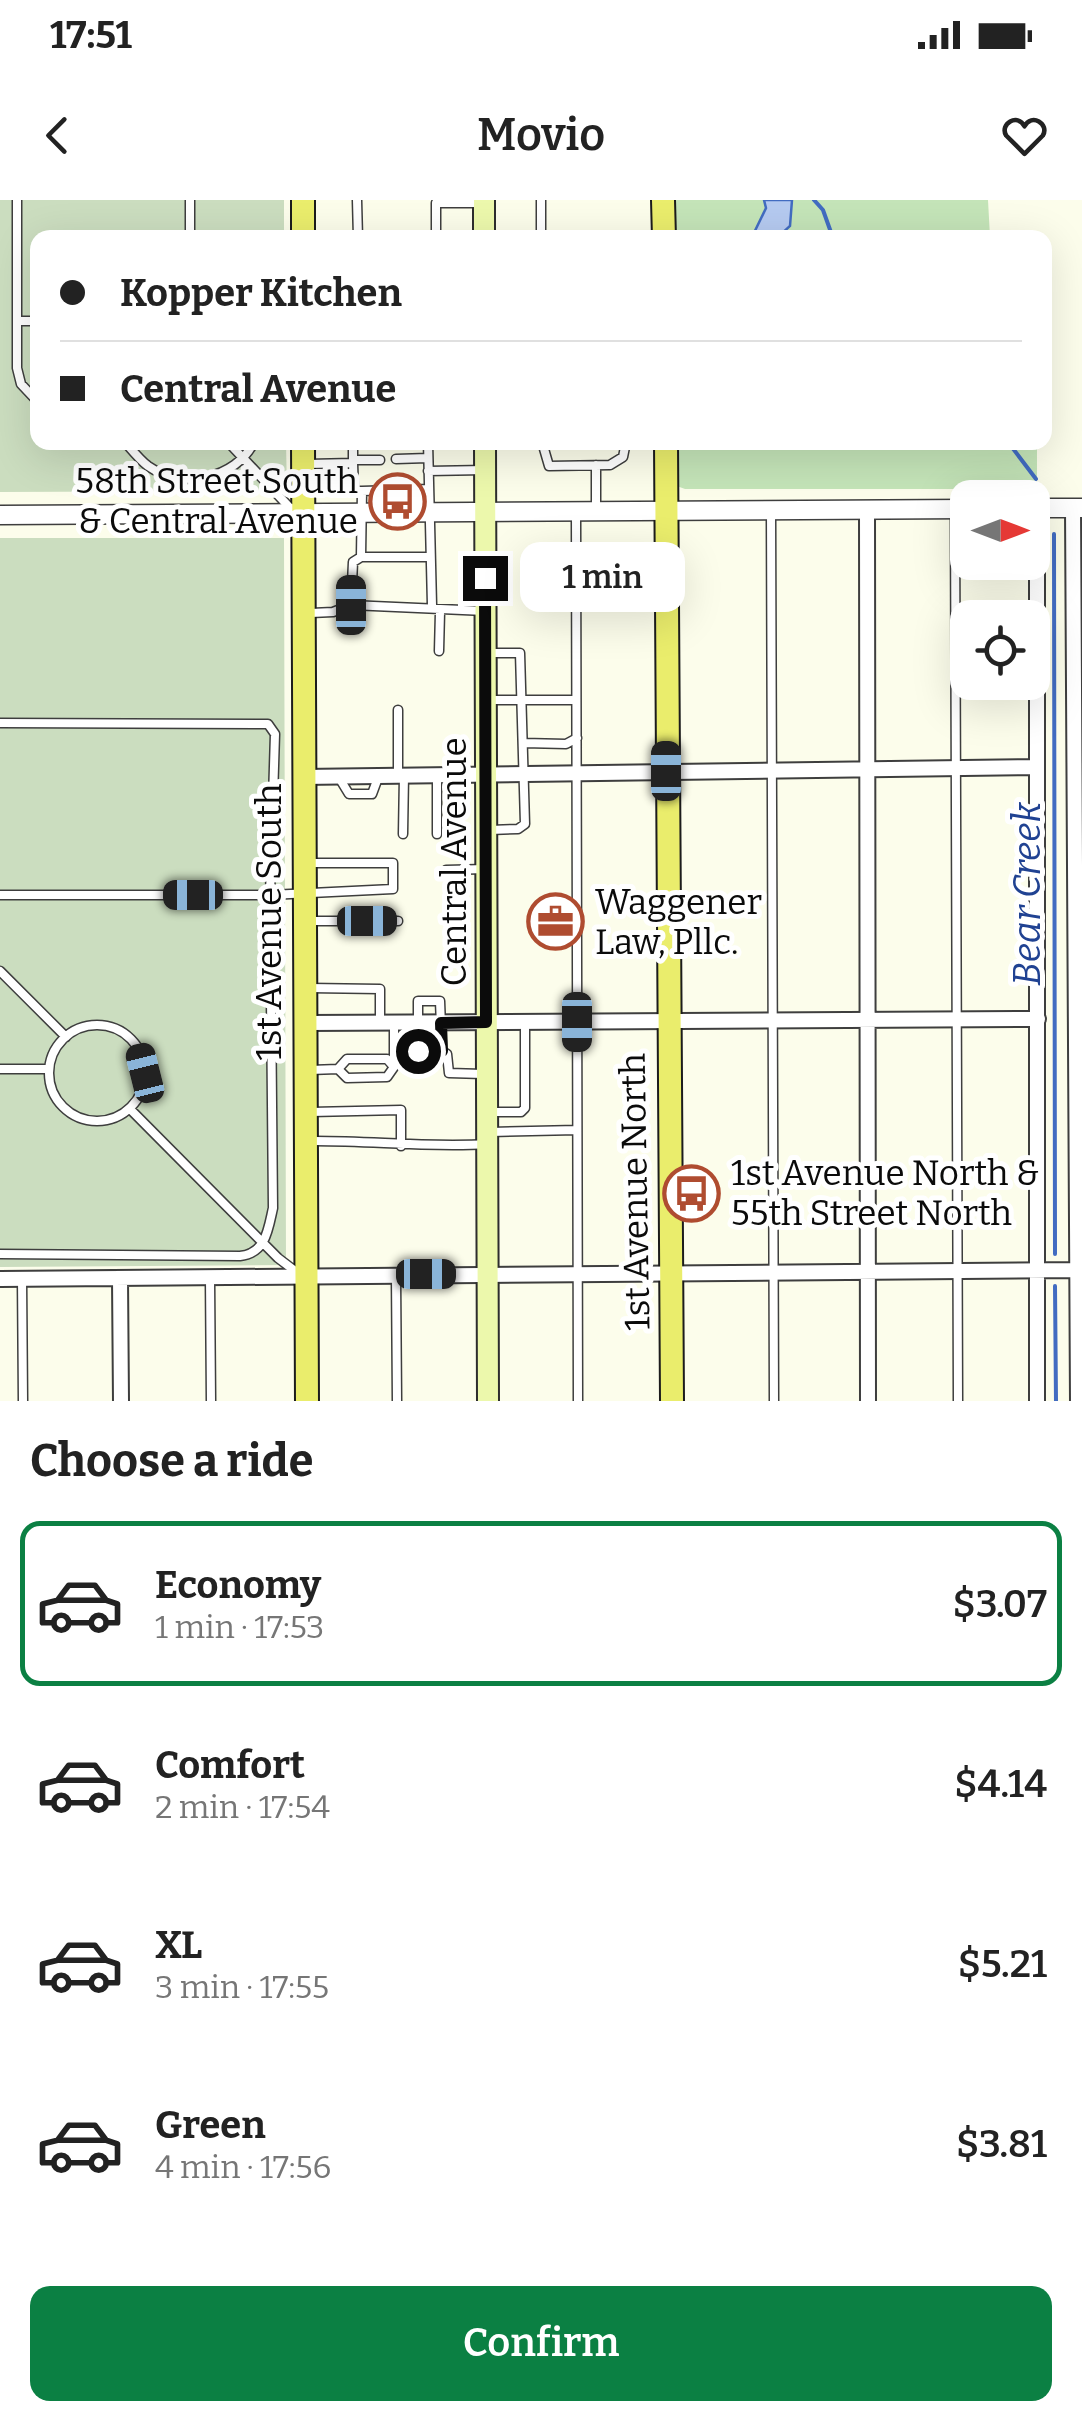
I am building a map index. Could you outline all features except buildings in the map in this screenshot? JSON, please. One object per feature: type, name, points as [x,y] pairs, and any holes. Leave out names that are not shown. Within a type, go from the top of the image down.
[{"type":"main road","points":[[303,200],[303,230]]},
{"type":"main road","points":[[663,200],[664,230]]},
{"type":"main road","points":[[484,201],[484,230]]},
{"type":"main road","name":"Central Avenue","points":[[485,450],[488,1401]]},
{"type":"main road","name":"1st Avenue North","points":[[666,450],[672,1401]]},
{"type":"main road","name":"1st Avenue South","points":[[303,453],[300,514],[307,1401]]},
{"type":"street","points":[[1050,508],[1077,508],[1078,1401]]},
{"type":"street","points":[[867,509],[868,1401]]},
{"type":"street","points":[[0,515],[950,509]]},
{"type":"street","points":[[1036,580],[1037,1401]]},
{"type":"street","points":[[303,776],[1037,767]]},
{"type":"street","points":[[306,1023],[1038,1019]]},
{"type":"street","points":[[0,1279],[1080,1270]]},
{"type":"street","points":[[120,1279],[121,1401]]},
{"type":"lane","points":[[17,200],[21,384],[30,394]]},
{"type":"lane","points":[[190,200],[190,230]]},
{"type":"lane","points":[[358,200],[358,230]]},
{"type":"lane","points":[[541,200],[541,230]]},
{"type":"lane","points":[[436,230],[436,202],[484,201]]},
{"type":"lane","points":[[17,322],[30,321]]},
{"type":"lane","points":[[133,450],[150,468],[202,478],[226,473],[245,460],[250,450]]},
{"type":"lane","points":[[236,450],[300,514],[312,547],[310,613],[302,646]]},
{"type":"lane","points":[[353,450],[354,491],[429,490]]},
{"type":"lane","points":[[428,450],[429,557],[440,650]]},
{"type":"lane","points":[[544,450],[549,466],[618,461],[623,450]]},
{"type":"lane","points":[[657,450],[657,489],[667,512]]},
{"type":"lane","points":[[303,453],[353,462],[380,460]]},
{"type":"lane","points":[[396,459],[428,458]]},
{"type":"lane","points":[[596,465],[596,513]]},
{"type":"lane","points":[[428,471],[485,470]]},
{"type":"lane","points":[[361,557],[362,491]]},
{"type":"lane","points":[[771,511],[774,1401]]},
{"type":"lane","points":[[576,513],[578,1401]]},
{"type":"lane","points":[[351,605],[352,562],[361,557],[429,557]]},
{"type":"lane","points":[[958,1401],[954,767],[959,580]]},
{"type":"lane","points":[[310,613],[333,612],[351,605],[485,611]]},
{"type":"lane","points":[[486,653],[520,654],[526,773],[525,824],[518,830],[486,830]]},
{"type":"lane","points":[[486,700],[576,700]]},
{"type":"lane","points":[[398,710],[404,834]]},
{"type":"lane","points":[[0,723],[268,724],[275,734],[270,895],[273,1208],[263,1244],[252,1254],[240,1256],[0,1254]]},
{"type":"lane","points":[[524,743],[566,744],[577,738]]},
{"type":"lane","points":[[437,774],[437,834]]},
{"type":"lane","points":[[0,895],[270,895],[393,889],[393,863],[304,863]]},
{"type":"lane","points":[[446,870],[486,868]]},
{"type":"lane","points":[[304,921],[398,921]]},
{"type":"lane","points":[[0,972],[66,1037]]},
{"type":"lane","points":[[305,988],[380,989],[394,1067],[387,1077],[348,1078],[338,1069]]},
{"type":"lane","points":[[418,1023],[418,1001],[440,1001],[442,1051]]},
{"type":"lane","points":[[487,1130],[525,1108],[525,1022]]},
{"type":"lane","points":[[86,1026],[107,1026],[132,1041],[140,1050],[145,1073],[131,1110],[90,1121],[72,1114],[57,1101],[49,1069],[57,1045],[86,1026]]},
{"type":"lane","points":[[394,1051],[442,1051],[447,1054],[448,1073],[487,1074]]},
{"type":"lane","points":[[305,1070],[338,1069],[348,1059],[387,1058],[394,1067]]},
{"type":"lane","points":[[0,1068],[49,1069]]},
{"type":"lane","points":[[131,1110],[263,1244],[307,1279]]},
{"type":"lane","points":[[305,1112],[400,1110],[404,1146]]},
{"type":"lane","points":[[305,1141],[404,1146],[487,1130],[577,1130]]},
{"type":"lane","points":[[396,1274],[397,1401]]},
{"type":"lane","points":[[22,1279],[23,1401]]},
{"type":"lane","points":[[210,1279],[211,1401]]},
{"type":"green space","points":[[0,200],[284,200],[284,230],[30,230],[30,450],[286,450],[287,491],[0,492]]},
{"type":"green space","points":[[671,200],[764,200],[766,208],[755,230],[671,230]]},
{"type":"green space","points":[[792,200],[988,200],[990,230],[786,230],[790,226]]},
{"type":"green space","points":[[673,450],[1037,450],[1037,480],[950,480],[950,489],[685,489],[674,485]]},
{"type":"green space","points":[[0,538],[284,538],[286,1265],[0,1267]]},
{"type":"water","points":[[764,200],[792,200],[790,226],[786,230],[755,230],[766,208]]},
{"type":"waterway","name":"Bear Creek","points":[[814,200],[823,210],[830,230]]},
{"type":"waterway","name":"Bear Creek","points":[[1014,450],[1036,479]]},
{"type":"waterway","name":"Bear Creek","points":[[1054,534],[1055,1254]]},
{"type":"waterway","name":"Bear Creek","points":[[1055,1286],[1056,1401]]},
{"type":"place","name":"58th Street South & Central Avenue","points":[[397,501]]},
{"type":"place","name":"Waggener Law, Pllc.","points":[[556,922]]},
{"type":"place","name":"1st Avenue North & 55th Street North","points":[[692,1193]]},
{"type":"route","points":[[418,1051],[442,1051],[441,1023],[486,1022],[485,578]]}]
